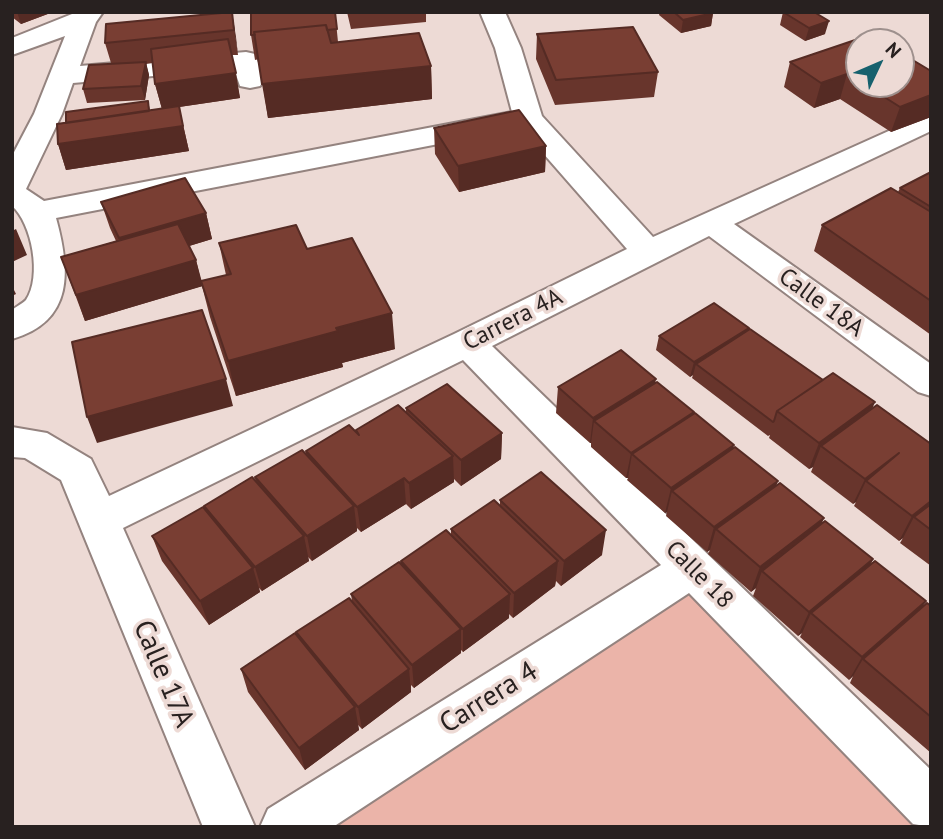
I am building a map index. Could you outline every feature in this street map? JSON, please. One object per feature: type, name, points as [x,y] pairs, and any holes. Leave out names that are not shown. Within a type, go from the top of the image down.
[{"type":"street","points":[[492,12],[508,48],[528,118],[648,253]]},
{"type":"street","points":[[12,47],[88,16]]},
{"type":"street","points":[[12,327],[40,307],[50,282],[49,252],[38,212],[12,189],[48,114],[88,16]]},
{"type":"street","points":[[63,76],[246,60],[250,80]]},
{"type":"street","points":[[38,212],[528,118]]},
{"type":"street","name":"Carrera 4A","points":[[97,521],[648,253],[927,126]]},
{"type":"street","name":"Calle 18A","points":[[712,223],[931,383]]},
{"type":"street","name":"Calle 18","points":[[467,343],[931,806]]},
{"type":"street","name":"Calle 17A","points":[[12,442],[33,444],[77,470],[229,827]]},
{"type":"street","name":"Carrera 4","points":[[286,827],[692,568]]},
{"type":"shaded area","points":[[687,585],[929,827],[325,827]]},
{"type":"building","points":[[232,12],[234,30],[105,43],[106,24]]},
{"type":"building","points":[[251,12],[335,12],[337,29],[327,30],[326,25],[254,32],[255,35],[251,35]]},
{"type":"building","points":[[674,12],[713,12],[713,13],[683,20]]},
{"type":"building","points":[[783,12],[814,12],[829,21],[809,28]]},
{"type":"building","points":[[326,25],[331,43],[419,33],[431,66],[262,84],[254,32]]},
{"type":"building","points":[[633,27],[658,72],[556,80],[537,34]]},
{"type":"building","points":[[228,39],[236,73],[155,84],[151,49]]},
{"type":"building","points":[[845,43],[845,75],[821,83],[790,62]]},
{"type":"building","points":[[915,61],[931,71],[931,95],[900,107],[886,98],[915,98]]},
{"type":"building","points":[[146,62],[141,86],[83,89],[89,65]]},
{"type":"building","points":[[148,101],[149,111],[66,123],[66,112]]},
{"type":"building","points":[[179,106],[183,126],[58,144],[57,124]]},
{"type":"building","points":[[519,110],[546,146],[458,166],[434,128]]},
{"type":"building","points":[[931,172],[931,207],[900,188]]},
{"type":"building","points":[[185,178],[206,213],[119,238],[101,202]]},
{"type":"building","points":[[891,188],[931,212],[931,301],[822,225]]},
{"type":"building","points":[[178,224],[196,260],[76,295],[61,257]]},
{"type":"building","points":[[296,225],[307,249],[352,238],[392,313],[336,328],[338,331],[228,361],[201,281],[231,274],[219,243]]},
{"type":"building","points":[[714,303],[749,328],[694,362],[659,336]]},
{"type":"building","points":[[202,310],[226,379],[87,417],[72,342]]},
{"type":"building","points":[[750,329],[823,380],[777,411],[773,422],[696,364]]},
{"type":"building","points":[[621,350],[656,379],[593,418],[558,387]]},
{"type":"building","points":[[833,373],[875,402],[819,443],[777,411]]},
{"type":"building","points":[[657,382],[694,412],[631,453],[594,421]]},
{"type":"building","points":[[447,384],[502,433],[461,460],[406,408]]},
{"type":"building","points":[[398,405],[453,456],[409,483],[404,478],[357,507],[306,451],[349,425],[359,435],[356,430]]},
{"type":"building","points":[[877,405],[931,444],[931,501],[912,516],[866,481],[899,453],[865,479],[821,446]]},
{"type":"building","points":[[695,413],[734,445],[671,488],[632,454]]},
{"type":"building","points":[[735,447],[778,481],[714,527],[672,491]]},
{"type":"building","points":[[302,450],[354,506],[307,536],[255,477]]},
{"type":"building","points":[[541,472],[606,530],[564,561],[500,500]]},
{"type":"building","points":[[252,477],[304,536],[255,567],[204,506]]},
{"type":"building","points":[[780,483],[824,518],[760,567],[716,529]]},
{"type":"building","points":[[494,500],[558,561],[514,593],[451,529]]},
{"type":"building","points":[[931,504],[931,530],[914,517]]},
{"type":"building","points":[[203,507],[253,568],[200,601],[152,536]]},
{"type":"building","points":[[825,521],[873,559],[809,612],[762,571]]},
{"type":"building","points":[[446,530],[510,594],[463,629],[401,561]]},
{"type":"building","points":[[875,561],[926,601],[862,657],[811,613]]},
{"type":"building","points":[[399,562],[461,629],[412,665],[351,594]]},
{"type":"building","points":[[349,598],[409,669],[358,707],[296,632]]},
{"type":"building","points":[[927,603],[931,606],[931,717],[863,659]]},
{"type":"building","points":[[295,633],[355,707],[299,748],[241,669]]}]
